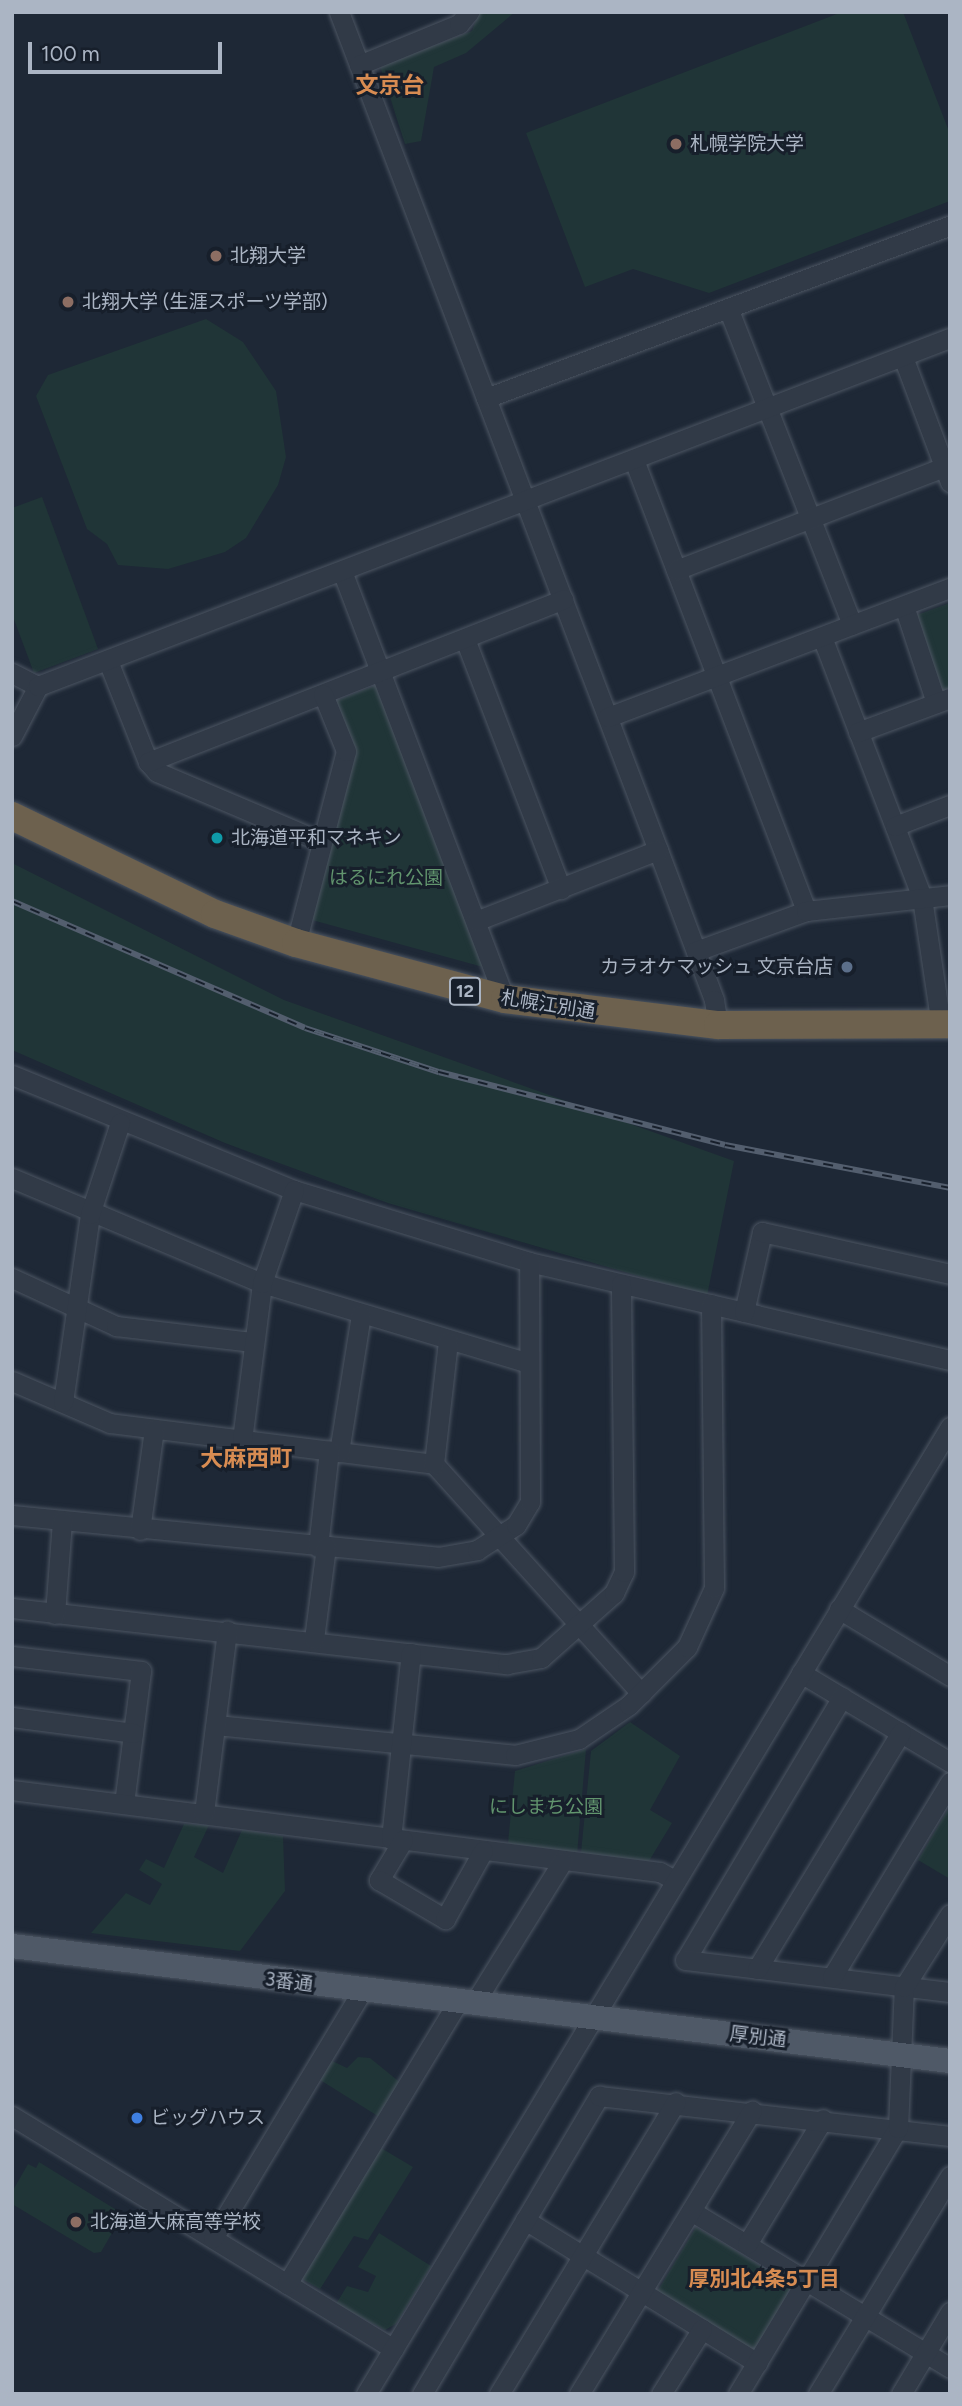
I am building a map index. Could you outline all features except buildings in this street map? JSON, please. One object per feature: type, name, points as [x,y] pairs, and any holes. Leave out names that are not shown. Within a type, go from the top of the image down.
[{"type":"highway","name":"札幌江別通","points":[[12,816],[215,914],[296,943],[505,999],[718,1026],[945,1024]]},
{"type":"main road","name":"3番通","points":[[12,1946],[362,1991],[567,2013]]},
{"type":"main road","name":"厚別通","points":[[567,2013],[950,2061]]},
{"type":"street","points":[[339,12],[659,850],[696,951],[718,1026]]},
{"type":"street","points":[[359,65],[461,16]]},
{"type":"street","points":[[486,398],[950,225]]},
{"type":"street","points":[[728,308],[852,625]]},
{"type":"street","points":[[12,736],[38,686],[950,338]]},
{"type":"street","points":[[676,570],[810,517],[947,475],[903,357]]},
{"type":"street","points":[[634,460],[806,911]]},
{"type":"street","points":[[342,571],[505,999]]},
{"type":"street","points":[[608,717],[950,588]]},
{"type":"street","points":[[148,762],[563,599]]},
{"type":"street","points":[[859,732],[943,701],[904,606]]},
{"type":"street","points":[[822,637],[922,898],[945,1024]]},
{"type":"street","points":[[465,639],[561,890]]},
{"type":"street","points":[[108,661],[148,762],[157,772],[322,842]]},
{"type":"street","points":[[12,673],[38,686]]},
{"type":"street","points":[[296,943],[346,751],[323,694]]},
{"type":"street","points":[[895,826],[950,805]]},
{"type":"street","points":[[476,921],[659,850]]},
{"type":"street","points":[[696,951],[806,911],[950,895]]},
{"type":"street","points":[[12,1075],[120,1124],[294,1190],[529,1262],[950,1360]]},
{"type":"street","points":[[64,1402],[90,1214],[120,1124]]},
{"type":"street","points":[[12,1178],[90,1214],[262,1283],[448,1342],[528,1363]]},
{"type":"street","points":[[242,1440],[262,1283],[294,1190]]},
{"type":"street","points":[[744,1312],[762,1232],[950,1274]]},
{"type":"street","points":[[12,1515],[140,1530],[446,1558],[468,1554],[499,1537],[520,1521],[530,1502],[529,1262]]},
{"type":"street","points":[[12,1278],[116,1326],[253,1342]]},
{"type":"street","points":[[12,1608],[314,1639],[411,1653],[520,1664],[541,1658],[614,1593],[624,1572],[621,1284]]},
{"type":"street","points":[[216,1725],[506,1755],[537,1752],[589,1734],[642,1693],[687,1647],[714,1588],[711,1304]]},
{"type":"street","points":[[314,1639],[334,1452],[361,1315]]},
{"type":"street","points":[[434,1464],[448,1342]]},
{"type":"street","points":[[12,1381],[64,1402],[103,1422],[434,1464],[642,1693]]},
{"type":"street","points":[[366,2394],[950,1427]]},
{"type":"street","points":[[140,1530],[154,1429]]},
{"type":"street","points":[[55,1614],[62,1521]]},
{"type":"street","points":[[839,1609],[950,1676]]},
{"type":"street","points":[[204,1813],[227,1630]]},
{"type":"street","points":[[411,1653],[401,1743],[397,1840],[379,1880],[444,1919],[483,1851]]},
{"type":"street","points":[[12,1656],[141,1671],[124,1804]]},
{"type":"street","points":[[801,1673],[950,1762]]},
{"type":"street","points":[[842,1697],[685,1960],[950,1992]]},
{"type":"street","points":[[12,1717],[133,1732]]},
{"type":"street","points":[[757,1969],[901,1732]]},
{"type":"street","points":[[832,1977],[950,1782]]},
{"type":"street","points":[[12,1790],[204,1813],[562,1862],[660,1872],[676,1881]]},
{"type":"street","points":[[287,2284],[467,2001],[562,1862]]},
{"type":"street","points":[[738,2394],[898,2128],[904,1987],[950,1914]]},
{"type":"street","points":[[213,2238],[362,1991]]},
{"type":"street","points":[[422,2394],[599,2096],[677,2102],[950,2136]]},
{"type":"street","points":[[499,2394],[585,2257],[677,2102]]},
{"type":"street","points":[[579,2394],[752,2111]]},
{"type":"street","points":[[12,2116],[393,2349]]},
{"type":"street","points":[[747,2244],[823,2119]]},
{"type":"street","points":[[818,2394],[950,2176]]},
{"type":"street","points":[[691,2211],[950,2368]]},
{"type":"street","points":[[525,2220],[757,2363]]},
{"type":"street","points":[[901,2394],[950,2312]]},
{"type":"street","points":[[661,2394],[702,2329]]},
{"type":"green space","points":[[479,12],[515,12],[466,53],[434,67],[421,141],[405,144],[380,66],[472,31]]},
{"type":"green space","points":[[842,12],[903,12],[950,134],[950,201],[709,293],[633,269],[585,287],[526,133]]},
{"type":"green space","points":[[206,319],[243,342],[276,391],[286,457],[278,485],[246,538],[225,552],[168,569],[118,565],[107,544],[87,529],[36,396],[48,375]]},
{"type":"green space","points":[[42,497],[98,649],[34,673],[12,614],[12,508]]},
{"type":"green space","points":[[950,603],[950,693],[939,698],[911,617]]},
{"type":"green space","name":"はるにれ公園","points":[[376,685],[483,967],[312,920],[352,756],[330,703]]},
{"type":"green space","points":[[12,863],[284,1000],[734,1161],[707,1296],[388,1203],[225,1143],[12,1050]]},
{"type":"green space","points":[[630,1722],[680,1756],[650,1810],[672,1823],[649,1861],[581,1853],[591,1751]]},
{"type":"green space","name":"にしまち公園","points":[[586,1749],[577,1855],[508,1843],[515,1771]]},
{"type":"green space","points":[[950,1806],[950,1879],[918,1860]]},
{"type":"green space","points":[[184,1824],[209,1825],[194,1857],[223,1873],[242,1830],[283,1836],[285,1891],[240,1951],[91,1933],[126,1893],[150,1905],[162,1884],[139,1870],[146,1859],[164,1868]]},
{"type":"green space","points":[[358,2057],[370,2058],[402,2084],[381,2118],[317,2078],[328,2059],[347,2068]]},
{"type":"green space","points":[[381,2148],[413,2167],[368,2240],[354,2236],[320,2289],[302,2279]]},
{"type":"green space","points":[[39,2162],[123,2214],[101,2252],[94,2253],[12,2204],[12,2192],[28,2164],[36,2168]]},
{"type":"green space","points":[[696,2227],[796,2287],[757,2353],[656,2293]]},
{"type":"green space","points":[[379,2233],[431,2266],[396,2324],[385,2330],[336,2304],[347,2286],[368,2292],[376,2276],[358,2267]]},
{"type":"railway","points":[[12,901],[305,1028],[439,1072],[725,1145],[950,1188]]},
{"type":"place","name":"札幌学院大学","points":[[676,144]]},
{"type":"place","name":"北翔大学","points":[[216,256]]},
{"type":"place","name":"北翔大学 (生涯スポーツ学部)","points":[[68,302]]},
{"type":"place","name":"北海道平和マネキン","points":[[217,838]]},
{"type":"place","name":"カラオケマッシュ 文京台店","points":[[847,967]]},
{"type":"place","name":"ビッグハウス","points":[[137,2118]]},
{"type":"place","name":"北海道大麻高等学校","points":[[76,2222]]},
{"type":"district","name":"文京台","points":[[390,85]]},
{"type":"district","name":"大麻西町","points":[[246,1458]]},
{"type":"district","name":"厚別北4条5丁目","points":[[764,2279]]}]
